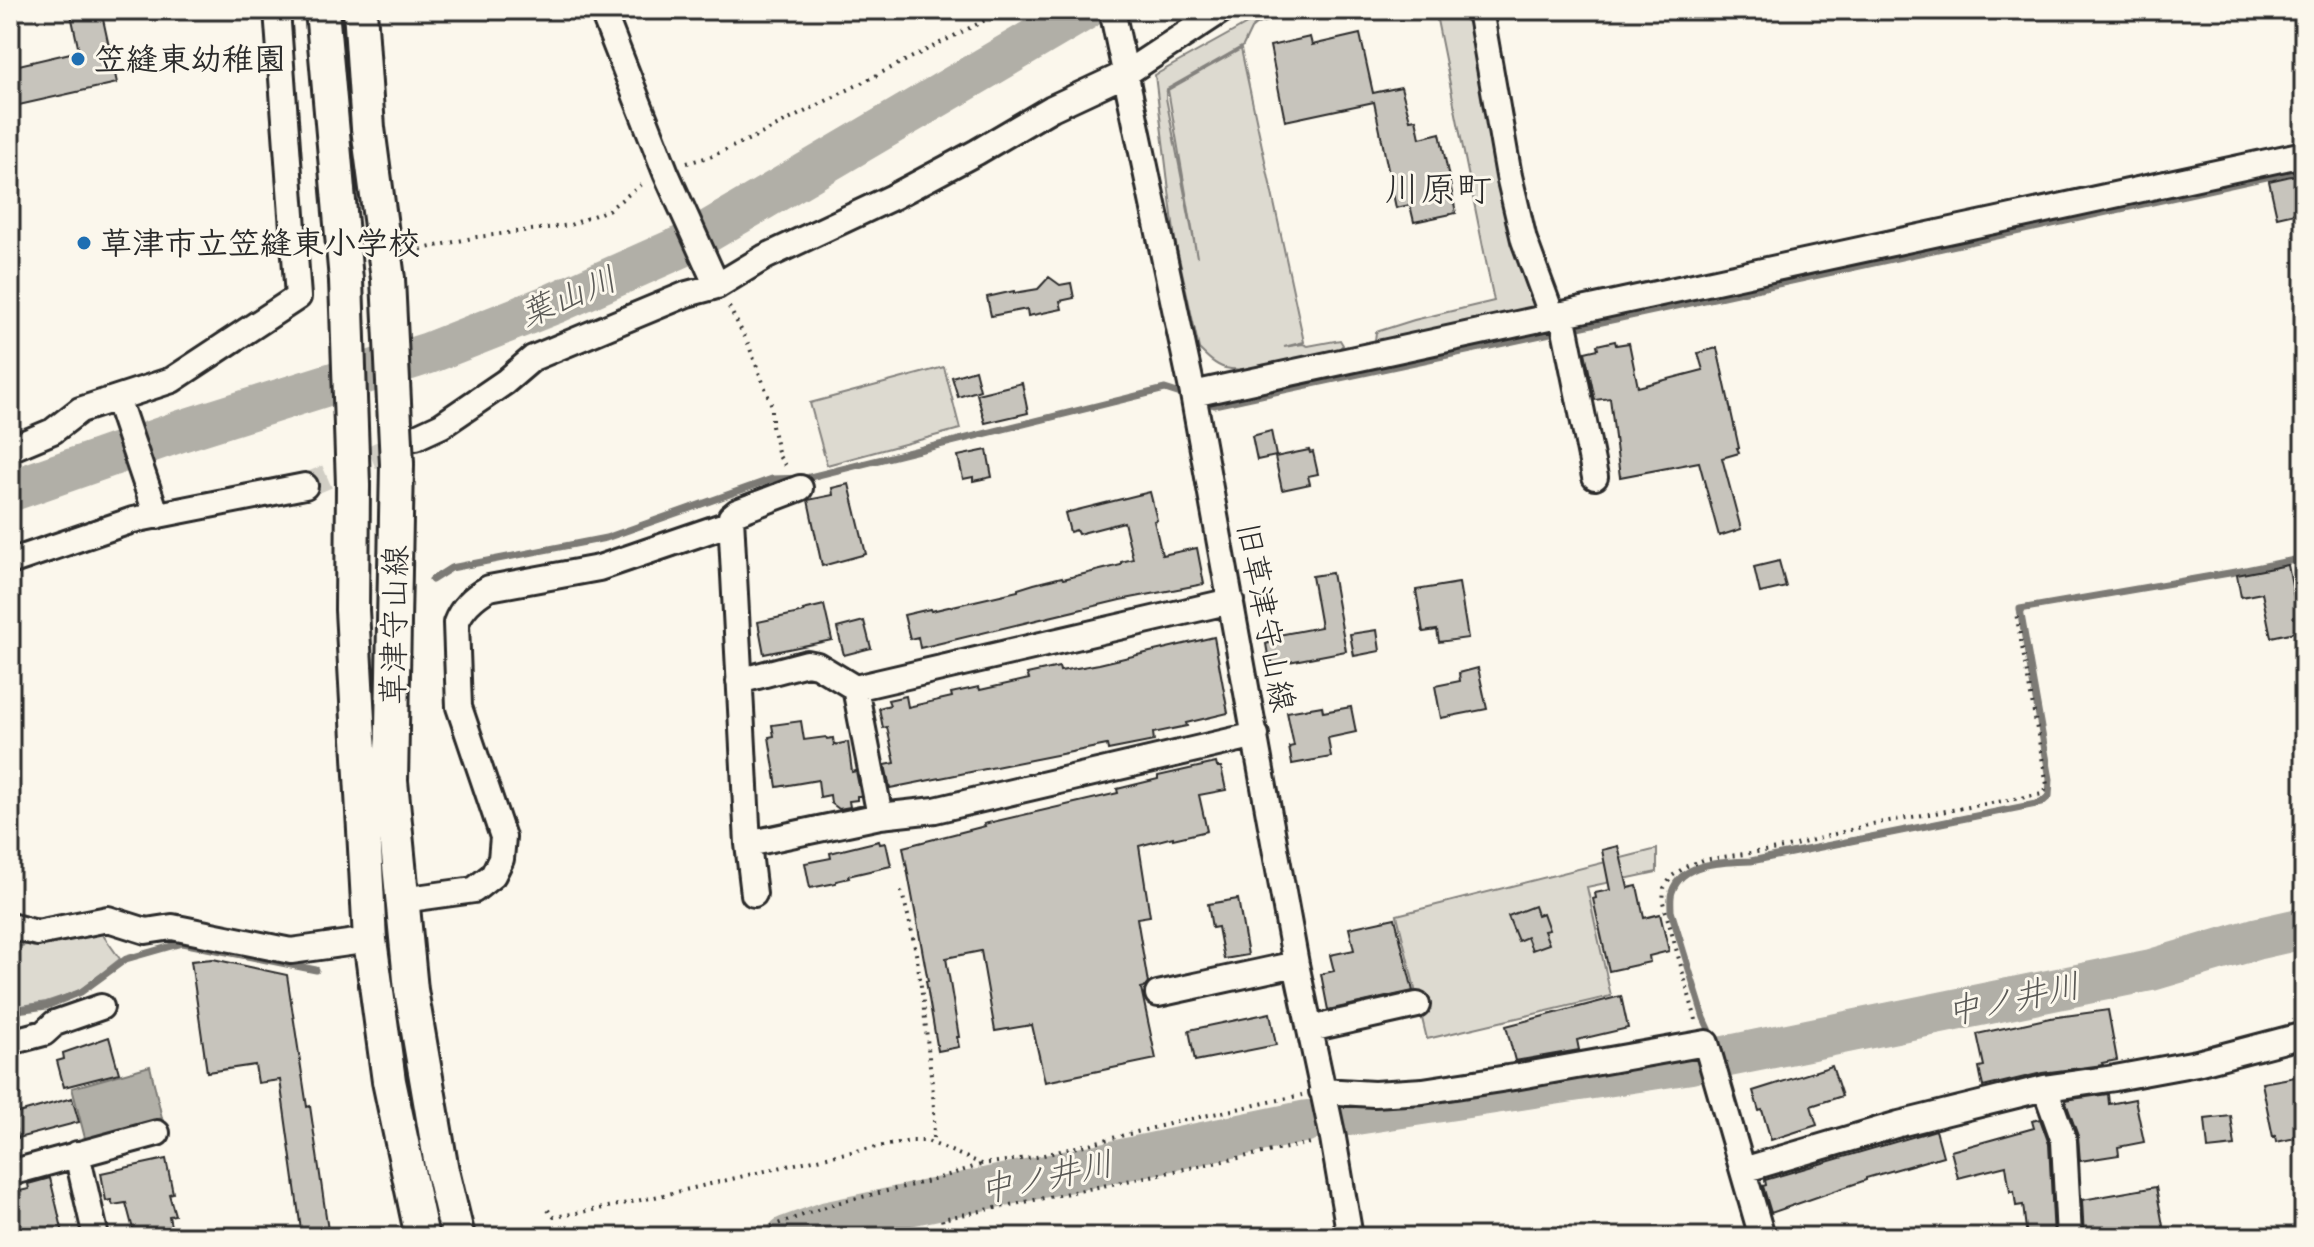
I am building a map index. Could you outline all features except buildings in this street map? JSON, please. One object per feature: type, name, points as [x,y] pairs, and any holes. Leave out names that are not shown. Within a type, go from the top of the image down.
[{"type":"main road","name":"草津守山線","points":[[322,10],[346,280],[353,485],[352,610],[370,940],[389,1081],[422,1237]]},
{"type":"main road","name":"草津守山線","points":[[360,10],[368,128],[388,279],[397,464],[391,781],[411,990],[442,1171],[458,1237]]},
{"type":"street","points":[[10,449],[53,431],[80,410],[172,380],[298,297],[277,10]]},
{"type":"street","points":[[602,10],[664,170],[717,286]]},
{"type":"street","name":"旧草津守山線","points":[[1112,10],[1193,394],[1296,964],[1333,1138],[1350,1237]]},
{"type":"street","points":[[416,437],[442,425],[505,382],[533,358],[687,294],[717,286],[765,257],[893,197],[977,152],[1222,10]]},
{"type":"street","points":[[1480,10],[1521,228],[1557,315],[1595,477]]},
{"type":"street","points":[[1193,394],[2304,154]]},
{"type":"street","points":[[117,398],[157,516]]},
{"type":"street","points":[[10,562],[133,520],[305,486]]},
{"type":"street","points":[[754,894],[748,844],[731,517],[800,488]]},
{"type":"street","points":[[402,900],[474,890],[493,875],[501,859],[503,837],[459,707],[456,623],[461,611],[489,588],[599,568],[731,523]]},
{"type":"street","points":[[739,681],[807,663],[817,665],[855,688],[1231,601]]},
{"type":"street","points":[[855,688],[880,816]]},
{"type":"street","points":[[748,844],[880,816],[935,810],[1256,735]]},
{"type":"street","points":[[10,926],[37,933],[108,919],[146,931],[172,927],[291,951],[370,940]]},
{"type":"street","points":[[1158,994],[1296,964]]},
{"type":"street","points":[[1310,1029],[1417,1005]]},
{"type":"street","points":[[10,1042],[44,1033],[55,1023],[101,1007]]},
{"type":"street","points":[[1743,1170],[1899,1124],[2045,1088],[2197,1063],[2304,1035]]},
{"type":"street","points":[[1322,1091],[1374,1094],[1423,1091],[1706,1043],[1762,1237]]},
{"type":"street","points":[[2045,1088],[2064,1141],[2069,1237]]},
{"type":"street","points":[[10,1173],[157,1133]]},
{"type":"street","points":[[77,1154],[96,1237]]},
{"type":"path","points":[[413,251],[477,237],[570,225],[608,210],[664,170],[712,156],[747,140],[1005,10]]},
{"type":"path","points":[[717,286],[747,341],[772,406],[772,426],[779,456],[800,488]]},
{"type":"path","points":[[1706,1043],[1697,1025],[1663,902],[1664,888],[1672,876],[1703,860],[1784,848],[1872,824],[2043,794],[2047,785],[2016,613]]},
{"type":"path","points":[[901,891],[922,992],[934,1107],[932,1144]]},
{"type":"path","points":[[741,1237],[837,1203],[933,1180],[982,1164],[1036,1157],[1181,1121],[1322,1091]]},
{"type":"path","points":[[946,1237],[942,1219],[1333,1138]]},
{"type":"path","points":[[548,1210],[554,1217],[621,1206],[783,1167],[912,1141],[927,1141],[982,1164]]},
{"type":"shaded area","points":[[1272,10],[1304,10],[1257,24],[1243,46],[1167,89],[1166,98],[1197,257],[1168,90],[1241,49],[1304,342],[1284,347],[1340,340],[1343,345],[1339,349],[1281,363],[1250,369],[1225,368],[1199,349],[1175,240],[1155,75]]},
{"type":"shaded area","points":[[1458,13],[1470,24],[1536,307],[1375,341],[1376,332],[1494,301],[1436,15]]},
{"type":"shaded area","points":[[944,367],[960,429],[827,465],[810,403]]},
{"type":"shaded area","points":[[1657,849],[1657,872],[1587,887],[1611,996],[1427,1039],[1397,915]]},
{"type":"shaded area","points":[[100,931],[120,959],[79,991],[46,1002],[10,1008],[10,948]]},
{"type":"shaded area","points":[[150,1066],[162,1118],[86,1142],[72,1088]]},
{"type":"waterway","name":"葉山川","points":[[10,491],[181,431],[429,353],[555,303],[683,246],[1084,10]]},
{"type":"waterway","points":[[1201,401],[1214,405],[2304,169]]},
{"type":"waterway","points":[[432,580],[451,568],[606,538],[772,479],[806,478],[1165,389],[1190,397]]},
{"type":"waterway","points":[[1714,1040],[1704,1018],[1671,911],[1672,892],[1685,874],[1706,865],[1751,861],[2041,803],[2049,796],[2050,779],[2020,609],[2304,558]]},
{"type":"waterway","name":"中ノ井川","points":[[1719,1058],[2151,970],[2304,928]]},
{"type":"waterway","points":[[10,1011],[46,1006],[81,992],[126,959],[182,943],[316,970]]},
{"type":"waterway","name":"中ノ井川","points":[[1349,1115],[1691,1063]]},
{"type":"waterway","name":"中ノ井川","points":[[787,1237],[828,1222],[1307,1121]]},
{"type":"tunnel","points":[[305,486],[411,440]]},
{"type":"place","name":"笠縫東幼稚園","points":[[78,59]]},
{"type":"place","name":"草津市立笠縫東小学校","points":[[84,243]]},
{"type":"district","name":"川原町","points":[[1438,188]]}]
